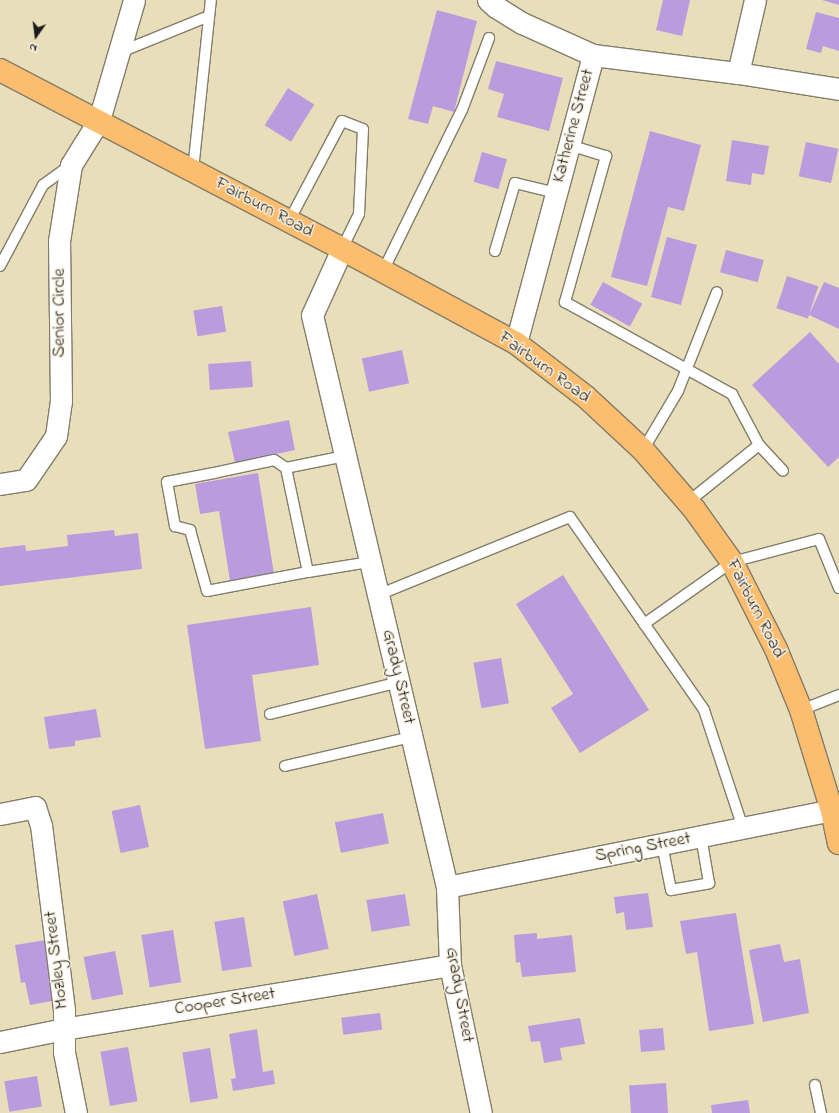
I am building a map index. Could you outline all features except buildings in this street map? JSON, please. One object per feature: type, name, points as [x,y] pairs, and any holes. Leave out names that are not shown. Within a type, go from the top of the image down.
[{"type":"main road","name":"Fairburn Road","points":[[0,70],[99,120],[516,343],[586,397],[643,450],[688,502],[732,562],[776,649],[802,710],[835,810],[839,843]]},
{"type":"street","name":"Senior Circle","points":[[0,484],[26,480],[56,436],[61,402],[60,241],[71,165],[99,120],[134,0]]},
{"type":"street","points":[[488,0],[496,7],[522,23],[593,55]]},
{"type":"street","points":[[738,73],[755,0]]},
{"type":"street","name":"Katherine Street","points":[[516,343],[593,55],[738,73],[839,89]]},
{"type":"street","name":"Grady Street","points":[[342,249],[312,315],[447,887],[450,964],[481,1113]]},
{"type":"street","name":"Mozley Street","points":[[0,814],[35,807],[41,825],[64,1010],[64,1052],[76,1113]]},
{"type":"street","name":"Spring Street","points":[[447,887],[835,810]]},
{"type":"street","name":"Cooper Street","points":[[0,1042],[64,1029],[450,964]]},
{"type":"lane","points":[[193,170],[211,0]]},
{"type":"lane","points":[[118,53],[209,16]]},
{"type":"lane","points":[[383,271],[462,110],[490,38]]},
{"type":"lane","points":[[289,221],[342,121],[363,129],[359,214],[342,249]]},
{"type":"lane","points":[[569,145],[606,156],[565,302],[732,394],[760,445],[783,471]]},
{"type":"lane","points":[[0,266],[43,185],[71,165]]},
{"type":"lane","points":[[495,251],[515,183],[556,193]]},
{"type":"lane","points":[[643,450],[678,391],[717,292]]},
{"type":"lane","points":[[688,502],[760,445]]},
{"type":"lane","points":[[286,468],[345,456]]},
{"type":"lane","points":[[308,572],[286,468],[274,460],[214,474],[166,482],[175,526],[190,530],[208,591],[370,562]]},
{"type":"lane","points":[[378,595],[570,517],[704,710],[743,828]]},
{"type":"lane","points":[[644,624],[732,562],[819,539],[839,588]]},
{"type":"lane","points":[[270,714],[399,682]]},
{"type":"lane","points":[[802,710],[839,695]]},
{"type":"lane","points":[[285,766],[412,737]]},
{"type":"lane","points":[[662,844],[670,890],[709,883],[701,836]]},
{"type":"lane","points":[[816,1085],[821,1113]]}]
